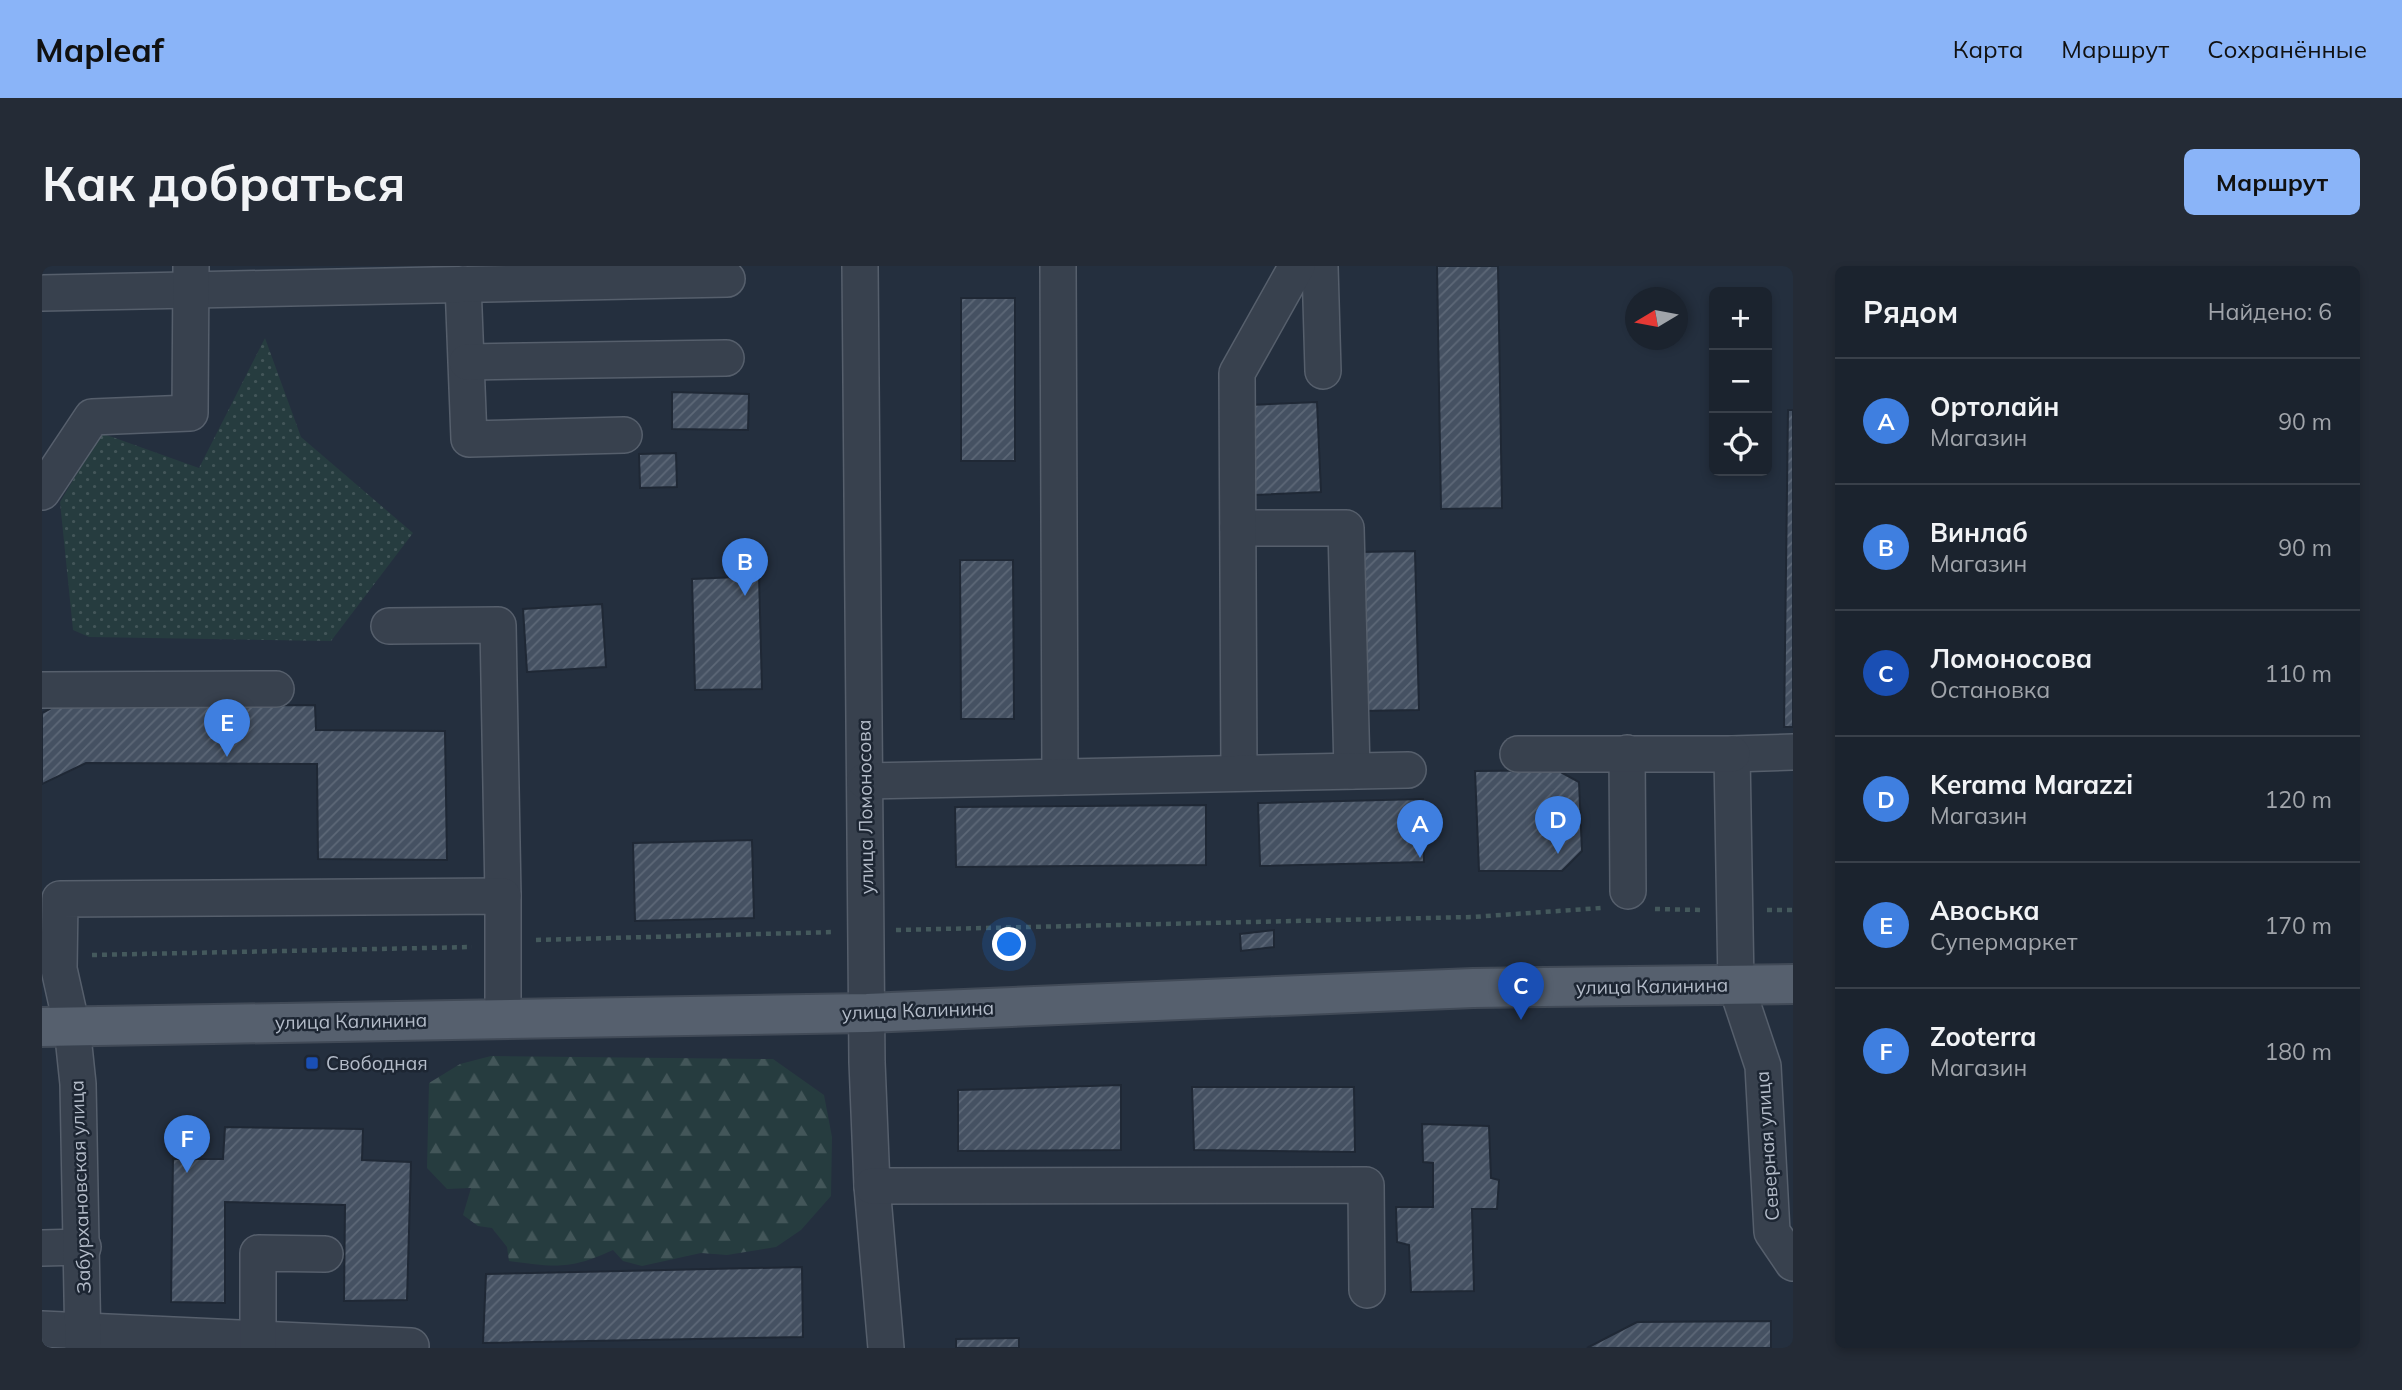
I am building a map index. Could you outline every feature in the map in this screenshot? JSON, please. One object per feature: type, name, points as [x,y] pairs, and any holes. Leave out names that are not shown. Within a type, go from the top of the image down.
[{"type":"main road","name":"улица Калинина","points":[[57,1027],[867,1013],[1472,988],[1793,985]]},
{"type":"street","name":"улица Ломоносова","points":[[860,266],[867,1013],[872,1186],[886,1348]]},
{"type":"street","points":[[1058,266],[1060,777]]},
{"type":"street","points":[[1239,773],[1237,373],[1297,266]]},
{"type":"street","points":[[1320,266],[1323,371]]},
{"type":"street","points":[[42,492],[92,417],[190,413],[191,278]]},
{"type":"street","points":[[42,293],[191,278],[463,284],[727,279]]},
{"type":"street","points":[[463,284],[469,439],[624,435]]},
{"type":"street","points":[[467,362],[726,358]]},
{"type":"street","points":[[1238,528],[1346,528],[1352,771]]},
{"type":"street","points":[[388,626],[498,625],[503,1018]]},
{"type":"street","points":[[42,690],[276,689]]},
{"type":"street","points":[[1518,754],[1793,752]]},
{"type":"street","points":[[1627,754],[1627,903]]},
{"type":"street","name":"Северная улица","points":[[1732,754],[1736,985],[1763,1066],[1783,1232],[1793,1262]]},
{"type":"street","points":[[865,781],[1408,770]]},
{"type":"street","name":"Забурхановская улица","points":[[83,1338],[78,1084],[57,1027],[60,900],[503,896]]},
{"type":"street","points":[[872,1186],[1366,1185],[1367,1290]]},
{"type":"street","points":[[42,1248],[83,1247]]},
{"type":"street","points":[[258,1343],[258,1253],[325,1254]]},
{"type":"street","points":[[42,1329],[83,1338],[411,1346]]},
{"type":"path","points":[[60,969],[95,953],[504,947],[529,940],[1472,917],[1627,903],[1735,910],[1793,910]]},
{"type":"green space","points":[[265,338],[301,437],[413,533],[331,641],[89,637],[73,630],[60,502],[101,433],[199,468]]},
{"type":"green space","points":[[491,1056],[773,1059],[824,1095],[832,1137],[831,1196],[801,1230],[776,1247],[727,1255],[701,1253],[642,1266],[623,1261],[613,1250],[573,1264],[539,1265],[509,1261],[507,1247],[492,1228],[478,1226],[463,1215],[471,1188],[447,1189],[427,1168],[429,1083],[460,1064]]},
{"type":"building","points":[[1437,266],[1498,266],[1502,508],[1441,509]]},
{"type":"building","points":[[961,298],[1015,298],[1015,461],[961,461]]},
{"type":"building","points":[[672,392],[749,394],[748,430],[672,429]]},
{"type":"building","points":[[1317,402],[1321,492],[1254,495],[1250,405]]},
{"type":"building","points":[[1788,410],[1793,410],[1793,727],[1784,727]]},
{"type":"building","points":[[676,453],[677,487],[640,488],[639,454]]},
{"type":"building","points":[[1415,551],[1419,710],[1361,711],[1358,552]]},
{"type":"building","points":[[960,560],[1013,560],[1014,719],[961,719]]},
{"type":"building","points":[[759,576],[762,689],[695,690],[692,579]]},
{"type":"building","points":[[602,604],[606,667],[527,672],[523,609]]},
{"type":"building","points":[[315,705],[316,730],[445,731],[447,860],[318,859],[317,764],[86,763],[42,784],[42,713],[55,706]]},
{"type":"building","points":[[1557,770],[1579,782],[1582,851],[1562,871],[1479,871],[1475,771]]},
{"type":"building","points":[[1423,799],[1424,862],[1260,866],[1258,803]]},
{"type":"building","points":[[1206,805],[1206,865],[956,867],[955,807]]},
{"type":"building","points":[[752,840],[754,918],[635,921],[633,843]]},
{"type":"building","points":[[1274,930],[1274,947],[1241,951],[1240,934]]},
{"type":"building","points":[[1121,1085],[1121,1150],[958,1151],[958,1090]]},
{"type":"building","points":[[1192,1087],[1354,1087],[1355,1152],[1194,1150]]},
{"type":"building","points":[[1422,1124],[1489,1126],[1491,1178],[1499,1180],[1497,1209],[1472,1209],[1474,1291],[1411,1292],[1409,1245],[1397,1242],[1396,1207],[1433,1207],[1433,1163],[1423,1162]]},
{"type":"building","points":[[225,1127],[363,1129],[362,1160],[411,1162],[407,1300],[344,1301],[345,1205],[225,1202],[225,1303],[171,1302],[173,1159],[223,1159]]},
{"type":"building","points":[[802,1267],[803,1337],[483,1343],[486,1274]]},
{"type":"building","points":[[1771,1321],[1771,1348],[1587,1348],[1637,1322]]},
{"type":"building","points":[[1019,1338],[1019,1348],[956,1348],[956,1339]]},
{"type":"place","name":"Винлаб","points":[[745,596]]},
{"type":"place","name":"Авоська","points":[[227,757]]},
{"type":"place","name":"Kerama Marazzi","points":[[1558,854]]},
{"type":"place","name":"Ортолайн","points":[[1420,858]]},
{"type":"place","name":"Ломоносова","points":[[1521,1020]]},
{"type":"place","name":"Свободная","points":[[312,1063]]},
{"type":"place","name":"Zooterra","points":[[187,1173]]}]
